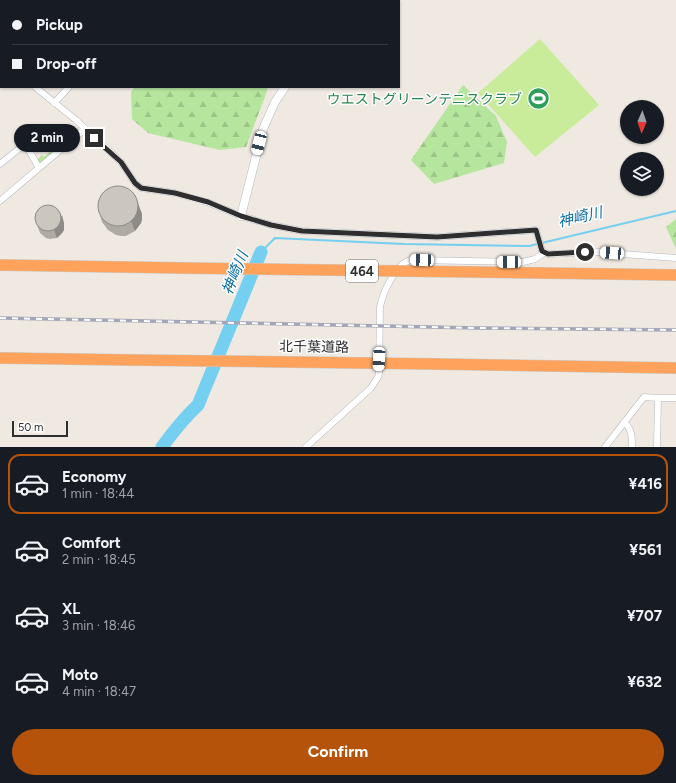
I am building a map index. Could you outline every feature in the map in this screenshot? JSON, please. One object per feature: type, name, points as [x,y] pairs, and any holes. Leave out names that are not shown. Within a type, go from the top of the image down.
[{"type":"highway","name":"464","points":[[0,265],[676,275]]},
{"type":"highway","name":"北千葉道路","points":[[0,358],[676,368]]},
{"type":"street","points":[[36,88],[121,162],[135,183],[141,188],[175,193],[208,202],[241,216],[271,225],[302,231],[437,237],[504,233],[531,229],[536,230],[543,250],[548,254],[596,252],[676,258]]},
{"type":"street","points":[[54,103],[68,88]]},
{"type":"street","points":[[241,216],[263,129],[275,102],[284,88]]},
{"type":"street","points":[[0,201],[85,129]]},
{"type":"street","points":[[0,164],[20,148],[27,148],[39,168]]},
{"type":"street","points":[[306,447],[371,388],[375,382],[379,372],[380,307],[393,276],[404,262],[411,260],[524,262],[535,259],[543,250]]},
{"type":"street","points":[[605,447],[644,397],[676,398]]},
{"type":"street","points":[[657,447],[658,398]]},
{"type":"street","points":[[624,422],[632,433],[632,447]]},
{"type":"green space","name":"ウエストグリーンテニスクラブ","points":[[540,39],[599,105],[535,157],[478,93]]},
{"type":"green space","points":[[463,85],[496,116],[507,142],[504,163],[434,184],[411,160]]},
{"type":"green space","points":[[134,88],[268,88],[246,147],[220,150],[148,133],[132,119],[131,92]]},
{"type":"green space","points":[[78,127],[78,133],[42,164],[38,164],[36,161],[42,155],[44,157]]},
{"type":"green space","points":[[676,219],[676,249],[666,227]]},
{"type":"building","points":[[114,186],[122,186],[129,189],[135,195],[138,206],[135,217],[129,223],[122,226],[114,226],[107,223],[101,217],[98,210],[98,202],[101,195],[107,189]]},
{"type":"building","points":[[48,205],[57,209],[61,218],[57,227],[48,231],[39,227],[35,218],[39,209]]},
{"type":"waterway","name":"神崎川","points":[[261,252],[275,238],[404,244],[529,246],[676,211]]},
{"type":"waterway","name":"神崎川","points":[[162,447],[179,425],[198,405],[261,252]]},
{"type":"railway","points":[[0,318],[477,328],[676,330]]},
{"type":"place","name":"ウエストグリーンテニスクラブ","points":[[538,99]]},
{"type":"route","points":[[94,138],[121,162],[135,183],[141,188],[175,193],[208,202],[241,216],[271,225],[302,231],[437,237],[504,233],[531,229],[536,230],[542,251],[548,254],[585,252]]}]
